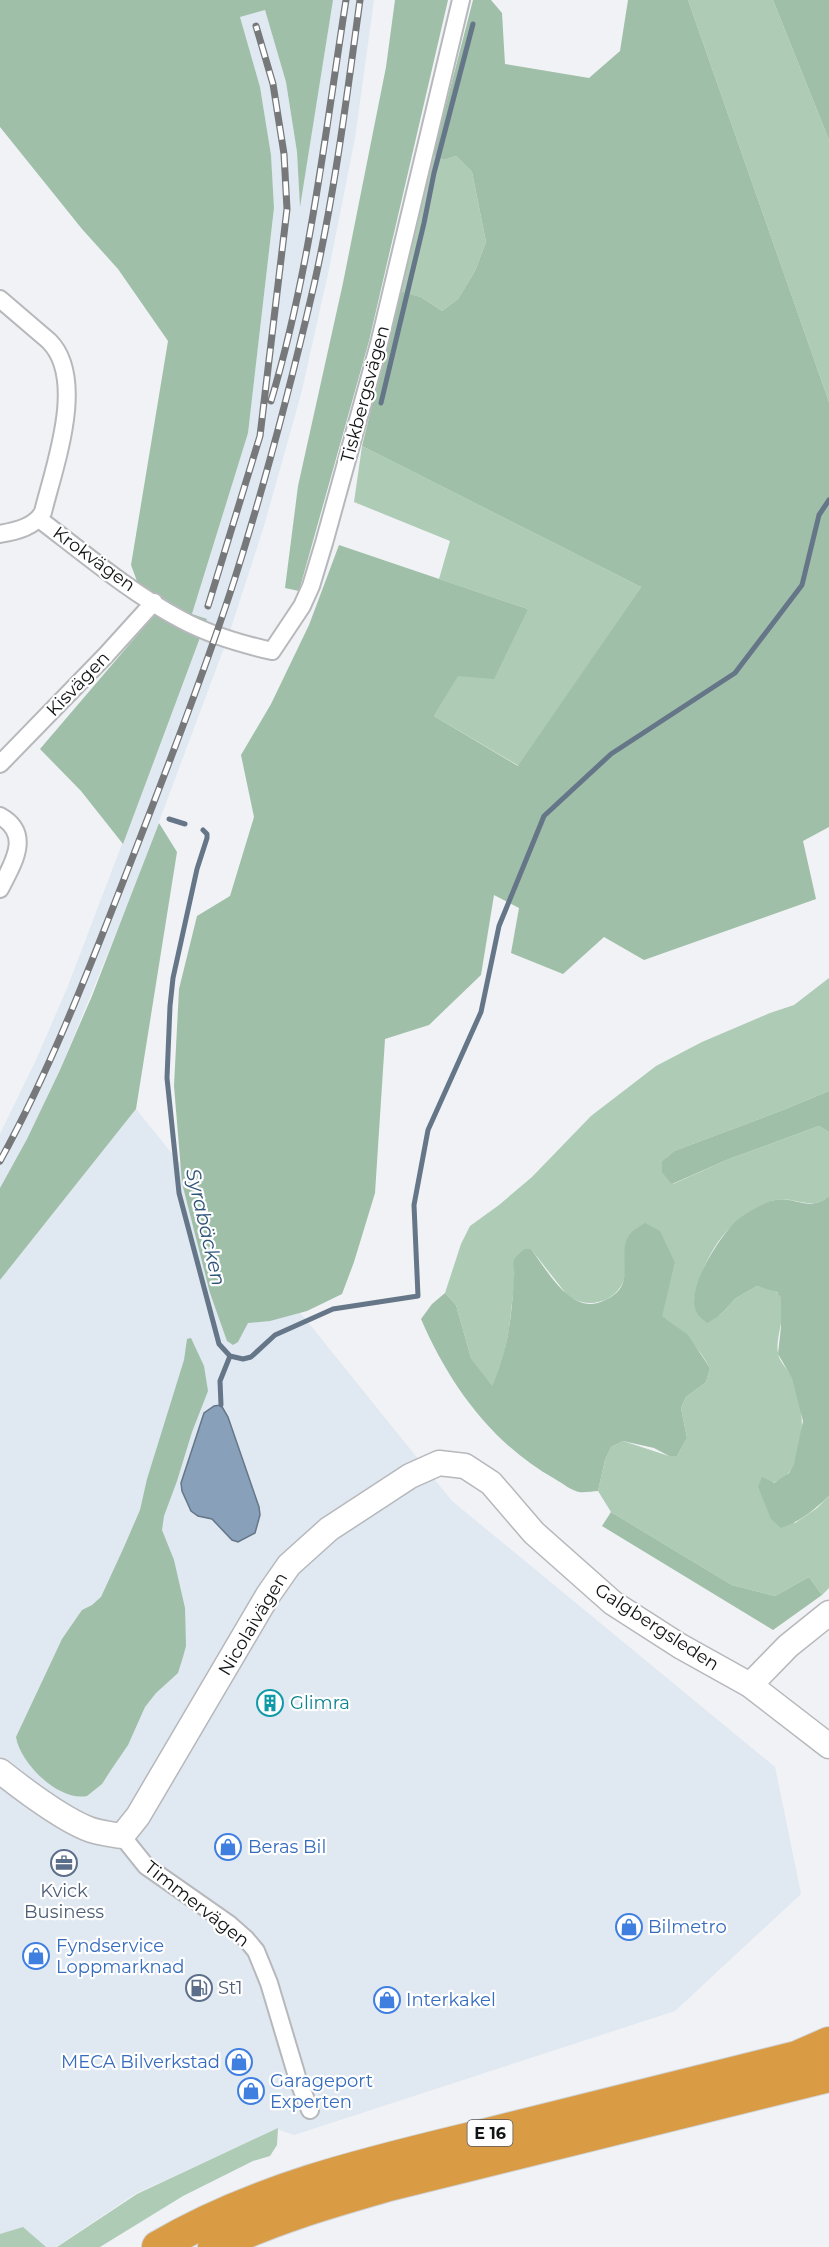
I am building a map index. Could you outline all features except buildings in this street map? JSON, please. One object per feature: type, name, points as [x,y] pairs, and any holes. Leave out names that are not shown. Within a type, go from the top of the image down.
[{"type":"highway","name":"E 16","points":[[158,2247],[217,2216],[265,2196],[314,2180],[414,2152],[797,2057],[829,2043]]},
{"type":"highway","name":"E 16","points":[[214,2247],[273,2221],[389,2185],[829,2076]]},
{"type":"street","name":"Tiskbergsvägen","points":[[154,602],[184,621],[216,634],[272,651],[302,606],[311,586],[324,543],[379,344],[461,0]]},
{"type":"street","points":[[0,299],[52,345],[60,360],[67,386],[68,408],[63,433],[43,512],[39,519]]},
{"type":"street","name":"Krokvägen","points":[[0,534],[31,525],[39,519],[154,602]]},
{"type":"street","name":"Kisvägen","points":[[0,764],[7,747],[106,655],[154,602]]},
{"type":"street","points":[[0,816],[8,820],[15,829],[18,839],[12,864],[0,890]]},
{"type":"street","name":"Galgbergsleden","points":[[436,1464],[465,1466],[482,1477],[534,1533],[613,1603],[680,1646],[750,1685],[829,1746]]},
{"type":"street","name":"Nicolaivägen","points":[[122,1836],[138,1816],[268,1595],[289,1564],[329,1529],[410,1476],[436,1464]]},
{"type":"street","points":[[750,1685],[788,1646],[829,1613]]},
{"type":"street","points":[[0,1771],[44,1803],[85,1828],[122,1836]]},
{"type":"street","name":"Timmervägen","points":[[122,1836],[146,1866],[229,1924],[256,1951],[266,1974],[310,2110]]},
{"type":"shaded area","points":[[333,0],[374,0],[355,138],[329,269],[301,394],[264,526],[227,640],[130,899],[60,1070],[27,1139],[0,1188],[0,1134],[36,1060],[68,986],[203,631],[192,615],[248,433],[274,208],[271,155],[260,87],[240,17],[265,10],[286,82],[297,152],[300,204]]},
{"type":"shaded area","points":[[136,1109],[452,1501],[775,1767],[801,1894],[675,2011],[294,2135],[277,2129],[135,2194],[56,2247],[0,2247],[0,1280]]},
{"type":"green space","points":[[0,0],[333,0],[300,207],[297,152],[286,82],[265,10],[240,17],[260,87],[271,155],[274,208],[248,433],[192,614],[207,619],[123,844],[81,791],[40,749],[151,619],[131,565],[168,341],[118,269],[82,229],[0,127]]},
{"type":"green space","points":[[395,0],[448,0],[369,341],[299,591],[285,588],[298,486],[343,283],[386,67]]},
{"type":"green space","points":[[473,0],[491,0],[502,13],[505,64],[589,78],[620,51],[628,0],[688,0],[829,402],[829,827],[803,841],[816,899],[644,960],[604,937],[563,974],[511,953],[519,908],[494,895],[481,975],[429,1025],[385,1039],[375,1193],[342,1294],[307,1311],[270,1321],[248,1323],[238,1342],[233,1345],[227,1341],[210,1293],[182,1183],[174,1086],[179,989],[197,916],[230,896],[254,817],[241,755],[271,704],[309,625],[339,545],[528,609],[494,679],[458,676],[434,716],[518,766],[641,587],[362,446],[400,291],[421,297],[442,311],[458,299],[475,271],[486,242],[472,172],[456,156],[444,160],[433,155]]},
{"type":"green space","points":[[688,0],[773,0],[829,140],[829,402]]},
{"type":"green space","points":[[773,0],[829,0],[829,140]]},
{"type":"green space","points":[[433,155],[444,160],[456,156],[472,172],[486,242],[475,271],[458,299],[442,311],[421,297],[400,291]]},
{"type":"green space","points":[[362,446],[641,587],[519,766],[434,716],[458,675],[528,609],[439,579],[450,541],[354,502]]},
{"type":"green space","points":[[159,823],[177,852],[136,1109],[0,1280],[0,1188],[27,1139],[60,1070],[92,996]]},
{"type":"green space","points":[[829,978],[829,1091],[674,1151],[662,1161],[662,1173],[673,1184],[729,1159],[819,1126],[829,1132],[829,1196],[816,1203],[782,1199],[773,1201],[734,1224],[724,1234],[708,1259],[694,1300],[719,1316],[736,1298],[757,1286],[774,1291],[781,1298],[783,1311],[778,1353],[796,1387],[801,1411],[801,1437],[799,1450],[790,1471],[776,1482],[758,1487],[765,1501],[795,1523],[817,1508],[829,1496],[829,1588],[822,1595],[809,1577],[775,1596],[732,1585],[611,1512],[598,1491],[605,1460],[611,1447],[623,1441],[669,1456],[677,1456],[687,1438],[681,1408],[686,1397],[706,1382],[710,1368],[700,1352],[683,1333],[661,1316],[675,1263],[625,1249],[625,1273],[621,1286],[603,1301],[588,1303],[567,1295],[531,1249],[513,1262],[515,1276],[509,1329],[502,1365],[492,1387],[471,1358],[456,1305],[445,1293],[461,1244],[470,1226],[532,1177],[591,1116],[656,1066],[702,1042],[794,1005]]},
{"type":"green space","points":[[829,1091],[829,1132],[819,1126],[729,1159],[672,1184],[662,1173],[662,1161],[674,1151]]},
{"type":"green space","points":[[829,1196],[829,1496],[807,1515],[781,1528],[771,1519],[758,1487],[762,1477],[774,1483],[789,1473],[794,1464],[803,1421],[792,1378],[778,1354],[781,1298],[777,1292],[757,1286],[736,1298],[719,1316],[707,1323],[697,1313],[694,1303],[695,1292],[705,1265],[720,1240],[743,1216],[775,1200],[782,1199],[809,1204],[822,1201]]},
{"type":"green space","points":[[645,1223],[660,1231],[675,1263],[662,1316],[688,1335],[710,1368],[706,1382],[686,1397],[681,1408],[687,1438],[677,1456],[669,1456],[654,1448],[623,1441],[611,1447],[605,1460],[598,1491],[576,1491],[532,1465],[492,1430],[459,1389],[421,1319],[432,1304],[445,1293],[456,1305],[471,1358],[492,1386],[502,1360],[508,1333],[512,1305],[513,1263],[518,1255],[525,1249],[531,1249],[553,1279],[571,1297],[582,1303],[593,1304],[605,1300],[621,1288],[625,1272],[624,1252],[627,1240],[631,1233]]},
{"type":"green space","points":[[191,1338],[204,1366],[208,1391],[164,1516],[162,1530],[174,1560],[185,1608],[186,1646],[178,1673],[156,1693],[145,1707],[128,1745],[102,1784],[87,1796],[76,1796],[53,1787],[42,1778],[25,1758],[16,1737],[62,1639],[82,1610],[101,1597],[124,1547],[140,1510],[147,1479],[184,1360],[187,1339]]},
{"type":"green space","points":[[611,1512],[732,1585],[775,1596],[809,1577],[822,1595],[773,1630],[602,1526]]},
{"type":"green space","points":[[278,2128],[277,2145],[270,2156],[253,2161],[183,2196],[100,2247],[57,2247],[137,2194]]},
{"type":"green space","points":[[23,2227],[46,2247],[0,2247],[0,2234]]},
{"type":"water","points":[[221,1405],[228,1417],[260,1515],[255,1533],[238,1542],[232,1540],[212,1519],[198,1516],[191,1511],[181,1483],[204,1413],[214,1406]]},
{"type":"waterway","points":[[381,403],[434,173],[473,24]]},
{"type":"waterway","name":"Syrabäcken","points":[[203,830],[207,838],[197,869],[173,978],[167,1078],[179,1193],[219,1344],[230,1356],[243,1359],[251,1357],[275,1335],[333,1309],[418,1296],[414,1205],[428,1130],[481,1012],[499,926],[544,816],[611,754],[735,673],[802,585],[819,515],[829,500]]},
{"type":"waterway","points":[[169,819],[185,824]]},
{"type":"waterway","points":[[221,1405],[220,1381],[230,1356]]},
{"type":"railway","points":[[271,401],[285,352],[306,252],[346,0]]},
{"type":"railway","points":[[0,1161],[39,1085],[90,966],[187,714],[245,544],[287,397],[321,250],[340,143],[360,0]]},
{"type":"railway","points":[[208,606],[260,436],[287,209],[284,154],[273,84],[256,26]]},
{"type":"place","name":"Glimra","points":[[270,1703]]},
{"type":"place","name":"Beras Bil","points":[[228,1847]]},
{"type":"place","name":"Kvick Business","points":[[64,1863]]},
{"type":"place","name":"Bilmetro","points":[[629,1927]]},
{"type":"place","name":"Fyndservice Loppmarknad","points":[[36,1956]]},
{"type":"place","name":"St1","points":[[199,1988]]},
{"type":"place","name":"Interkakel","points":[[387,2000]]},
{"type":"place","name":"MECA Bilverkstad","points":[[239,2062]]},
{"type":"place","name":"Garageport Experten","points":[[251,2091]]}]
